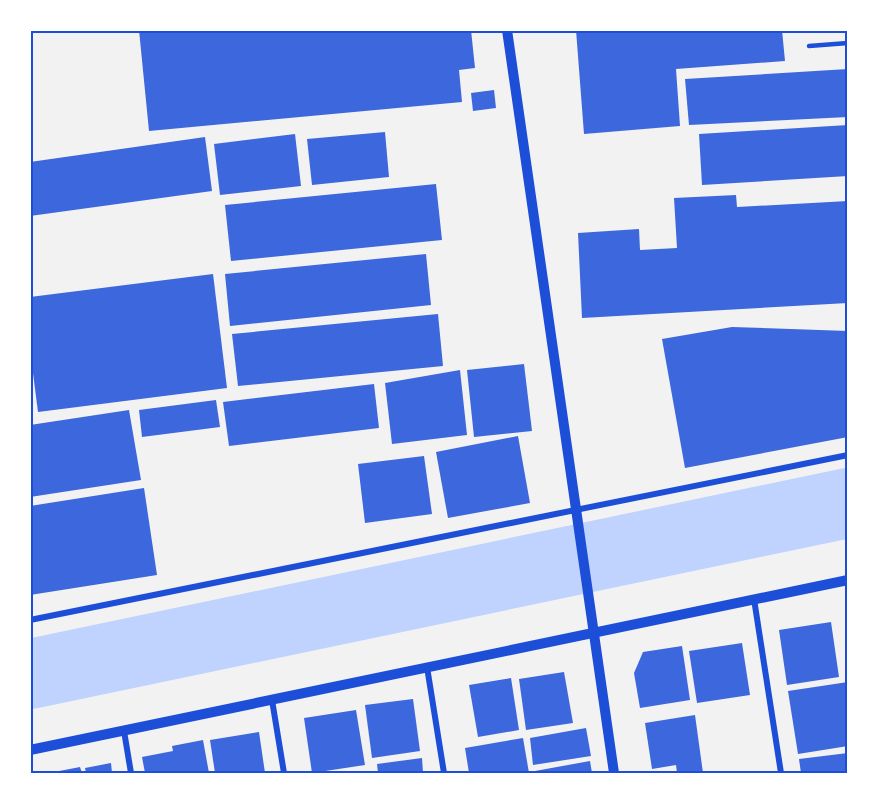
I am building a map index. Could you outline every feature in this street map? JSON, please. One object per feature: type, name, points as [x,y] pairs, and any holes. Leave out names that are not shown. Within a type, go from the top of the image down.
[{"type":"street","points":[[507,30],[577,529],[614,773]]},
{"type":"street","points":[[30,620],[848,455]]},
{"type":"street","points":[[30,750],[848,580]]},
{"type":"street","points":[[754,599],[781,773]]},
{"type":"street","points":[[427,667],[444,773]]},
{"type":"street","points":[[272,699],[284,773]]},
{"type":"street","points":[[124,731],[131,773]]},
{"type":"lane","points":[[809,46],[848,43]]},
{"type":"building","points":[[139,30],[471,30],[475,68],[459,70],[462,102],[149,131]]},
{"type":"building","points":[[576,30],[782,30],[785,61],[676,69],[680,126],[584,134]]},
{"type":"building","points":[[848,69],[848,117],[689,125],[685,79]]},
{"type":"building","points":[[494,90],[496,108],[473,111],[471,93]]},
{"type":"building","points":[[848,125],[848,176],[702,185],[699,134]]},
{"type":"building","points":[[385,132],[389,177],[312,185],[307,139]]},
{"type":"building","points":[[295,134],[301,186],[220,195],[214,144]]},
{"type":"building","points":[[205,137],[212,191],[30,216],[30,162]]},
{"type":"building","points":[[436,184],[442,240],[231,261],[225,205]]},
{"type":"building","points":[[736,195],[737,207],[848,201],[848,303],[582,318],[578,233],[639,229],[640,250],[677,248],[674,198]]},
{"type":"building","points":[[426,254],[431,305],[230,326],[225,274]]},
{"type":"building","points":[[213,274],[227,388],[38,412],[30,350],[30,297]]},
{"type":"building","points":[[438,314],[443,366],[238,386],[232,334]]},
{"type":"building","points":[[732,327],[848,331],[848,437],[685,468],[662,339]]},
{"type":"building","points":[[524,364],[532,431],[474,437],[467,370]]},
{"type":"building","points":[[460,370],[467,435],[392,444],[385,383]]},
{"type":"building","points":[[374,384],[379,428],[229,446],[223,402]]},
{"type":"building","points":[[216,400],[220,427],[142,437],[139,410]]},
{"type":"building","points":[[129,410],[141,480],[30,497],[30,425]]},
{"type":"building","points":[[518,436],[530,503],[448,518],[436,452]]},
{"type":"building","points":[[424,456],[432,514],[365,523],[358,464]]},
{"type":"building","points":[[144,488],[157,575],[30,595],[30,506]]},
{"type":"building","points":[[831,622],[839,677],[787,685],[779,630]]},
{"type":"building","points":[[742,643],[750,695],[697,703],[689,651]]},
{"type":"building","points":[[682,646],[690,700],[640,708],[634,673],[643,652]]},
{"type":"building","points":[[564,672],[573,723],[526,730],[519,679]]},
{"type":"building","points":[[511,678],[519,730],[478,737],[469,685]]},
{"type":"building","points":[[848,682],[848,746],[798,754],[788,691]]},
{"type":"building","points":[[413,699],[420,751],[372,758],[365,705]]},
{"type":"building","points":[[356,710],[365,765],[312,773],[304,718]]},
{"type":"building","points":[[695,715],[703,773],[677,773],[676,765],[652,769],[645,723]]},
{"type":"building","points":[[586,728],[591,756],[533,765],[530,738]]},
{"type":"building","points":[[259,732],[265,773],[215,773],[210,740]]},
{"type":"building","points":[[523,738],[529,773],[469,773],[465,748]]},
{"type":"building","points":[[203,740],[209,773],[145,773],[142,757],[173,751],[172,746]]},
{"type":"building","points":[[848,753],[848,773],[801,773],[799,759]]},
{"type":"building","points":[[422,758],[423,773],[378,773],[377,764]]},
{"type":"building","points":[[590,761],[592,773],[535,773],[535,771]]},
{"type":"building","points":[[111,763],[112,773],[86,773],[85,768]]},
{"type":"building","points":[[80,767],[82,773],[54,772]]},
{"type":"waterway","points":[[30,674],[848,503]]}]
